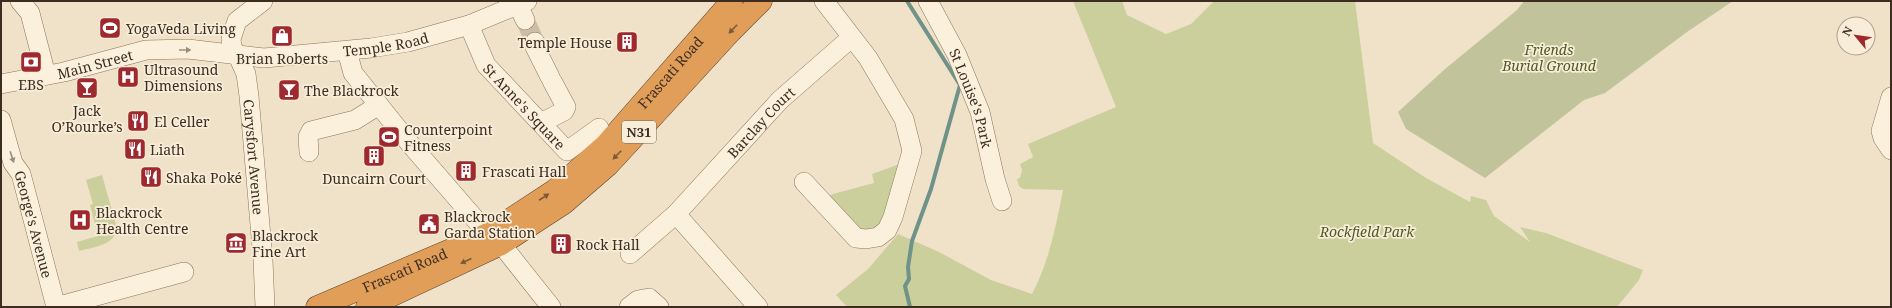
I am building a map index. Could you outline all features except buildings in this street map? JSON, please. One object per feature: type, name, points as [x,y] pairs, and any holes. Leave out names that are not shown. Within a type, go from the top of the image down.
[{"type":"highway","name":"Frascati Road","points":[[317,307],[494,239],[595,156],[625,125],[711,23],[732,1]]},
{"type":"highway","name":"Frascati Road","points":[[367,307],[564,203],[608,165],[731,31],[761,1]]},
{"type":"street","points":[[20,1],[30,13],[46,75]]},
{"type":"street","points":[[238,56],[232,48],[231,39],[237,21],[263,1]]},
{"type":"street","points":[[804,182],[856,238],[866,239],[878,237],[887,230],[893,217],[912,151],[904,119],[868,58],[851,38],[824,1]]},
{"type":"street","name":"St Louise's Park","points":[[928,1],[957,55],[980,112],[994,179],[1002,201]]},
{"type":"street","name":"Temple Road","points":[[238,56],[264,58],[347,50],[408,42],[523,9]]},
{"type":"street","name":"St Anne's Square","points":[[469,25],[486,65],[567,151],[599,128]]},
{"type":"street","name":"Barclay Court","points":[[630,254],[676,214],[780,100],[851,38]]},
{"type":"street","points":[[535,42],[535,47],[566,106],[564,111],[541,123]]},
{"type":"street","name":"Main Street","points":[[1,84],[46,75],[146,50],[188,49],[214,51],[238,56]]},
{"type":"street","points":[[347,50],[353,74],[411,146],[494,239],[551,307]]},
{"type":"street","name":"Carysfort Avenue","points":[[238,56],[246,74],[266,307]]},
{"type":"street","points":[[1891,97],[1881,131],[1883,138],[1891,150]]},
{"type":"street","points":[[309,152],[308,137],[311,131],[355,120],[379,105]]},
{"type":"street","name":"George's Avenue","points":[[1,120],[14,163],[20,174],[56,307]]},
{"type":"street","points":[[676,214],[758,307]]},
{"type":"street","points":[[56,307],[184,272]]},
{"type":"street","points":[[629,307],[638,300],[649,298],[659,307]]},
{"type":"green space","name":"Rockfield Park","points":[[1073,1],[1122,1],[1127,15],[1166,34],[1191,24],[1214,1],[1355,1],[1373,143],[1426,178],[1470,202],[1471,196],[1486,200],[1494,216],[1530,242],[1520,227],[1546,233],[1643,270],[1639,280],[1617,307],[847,307],[836,295],[868,269],[898,234],[939,252],[991,280],[1032,294],[1047,257],[1055,230],[1063,190],[1023,189],[1019,186],[1017,179],[1020,178],[1022,170],[1020,164],[1033,157],[1028,144],[1116,107]]},
{"type":"green space","name":"Friends Burial Ground","points":[[1524,1],[1733,1],[1687,32],[1605,93],[1584,100],[1485,178],[1406,129],[1398,112],[1445,69],[1517,10]]},
{"type":"green space","points":[[897,165],[900,166],[882,223],[875,229],[862,231],[829,196],[874,183],[872,174]]},
{"type":"green space","points":[[102,175],[117,228],[112,239],[108,242],[97,247],[79,251],[77,242],[98,236],[90,205],[93,204],[86,180]]},
{"type":"waterway","points":[[907,1],[960,85],[931,189],[912,241],[908,267],[909,279],[905,286],[910,307]]},
{"type":"tunnel","points":[[525,20],[535,42]]},
{"type":"place","name":"YogaVeda Living","points":[[110,28]]},
{"type":"place","name":"Brian Roberts","points":[[282,36]]},
{"type":"place","name":"Temple House","points":[[627,42]]},
{"type":"place","name":"EBS","points":[[31,62]]},
{"type":"place","name":"Ultrasound Dimensions","points":[[128,77]]},
{"type":"place","name":"Jack O’Rourke’s","points":[[87,88]]},
{"type":"place","name":"The Blackrock","points":[[289,90]]},
{"type":"place","name":"El Celler","points":[[138,121]]},
{"type":"place","name":"Counterpoint Fitness","points":[[389,137]]},
{"type":"place","name":"Liath","points":[[135,149]]},
{"type":"place","name":"Duncairn Court","points":[[374,156]]},
{"type":"place","name":"Frascati Hall","points":[[466,171]]},
{"type":"place","name":"Shaka Poké","points":[[151,177]]},
{"type":"place","name":"Blackrock Health Centre","points":[[80,220]]},
{"type":"place","name":"Blackrock Garda Station","points":[[429,224]]},
{"type":"place","name":"Blackrock Fine Art","points":[[236,243]]},
{"type":"place","name":"Rock Hall","points":[[561,244]]}]
